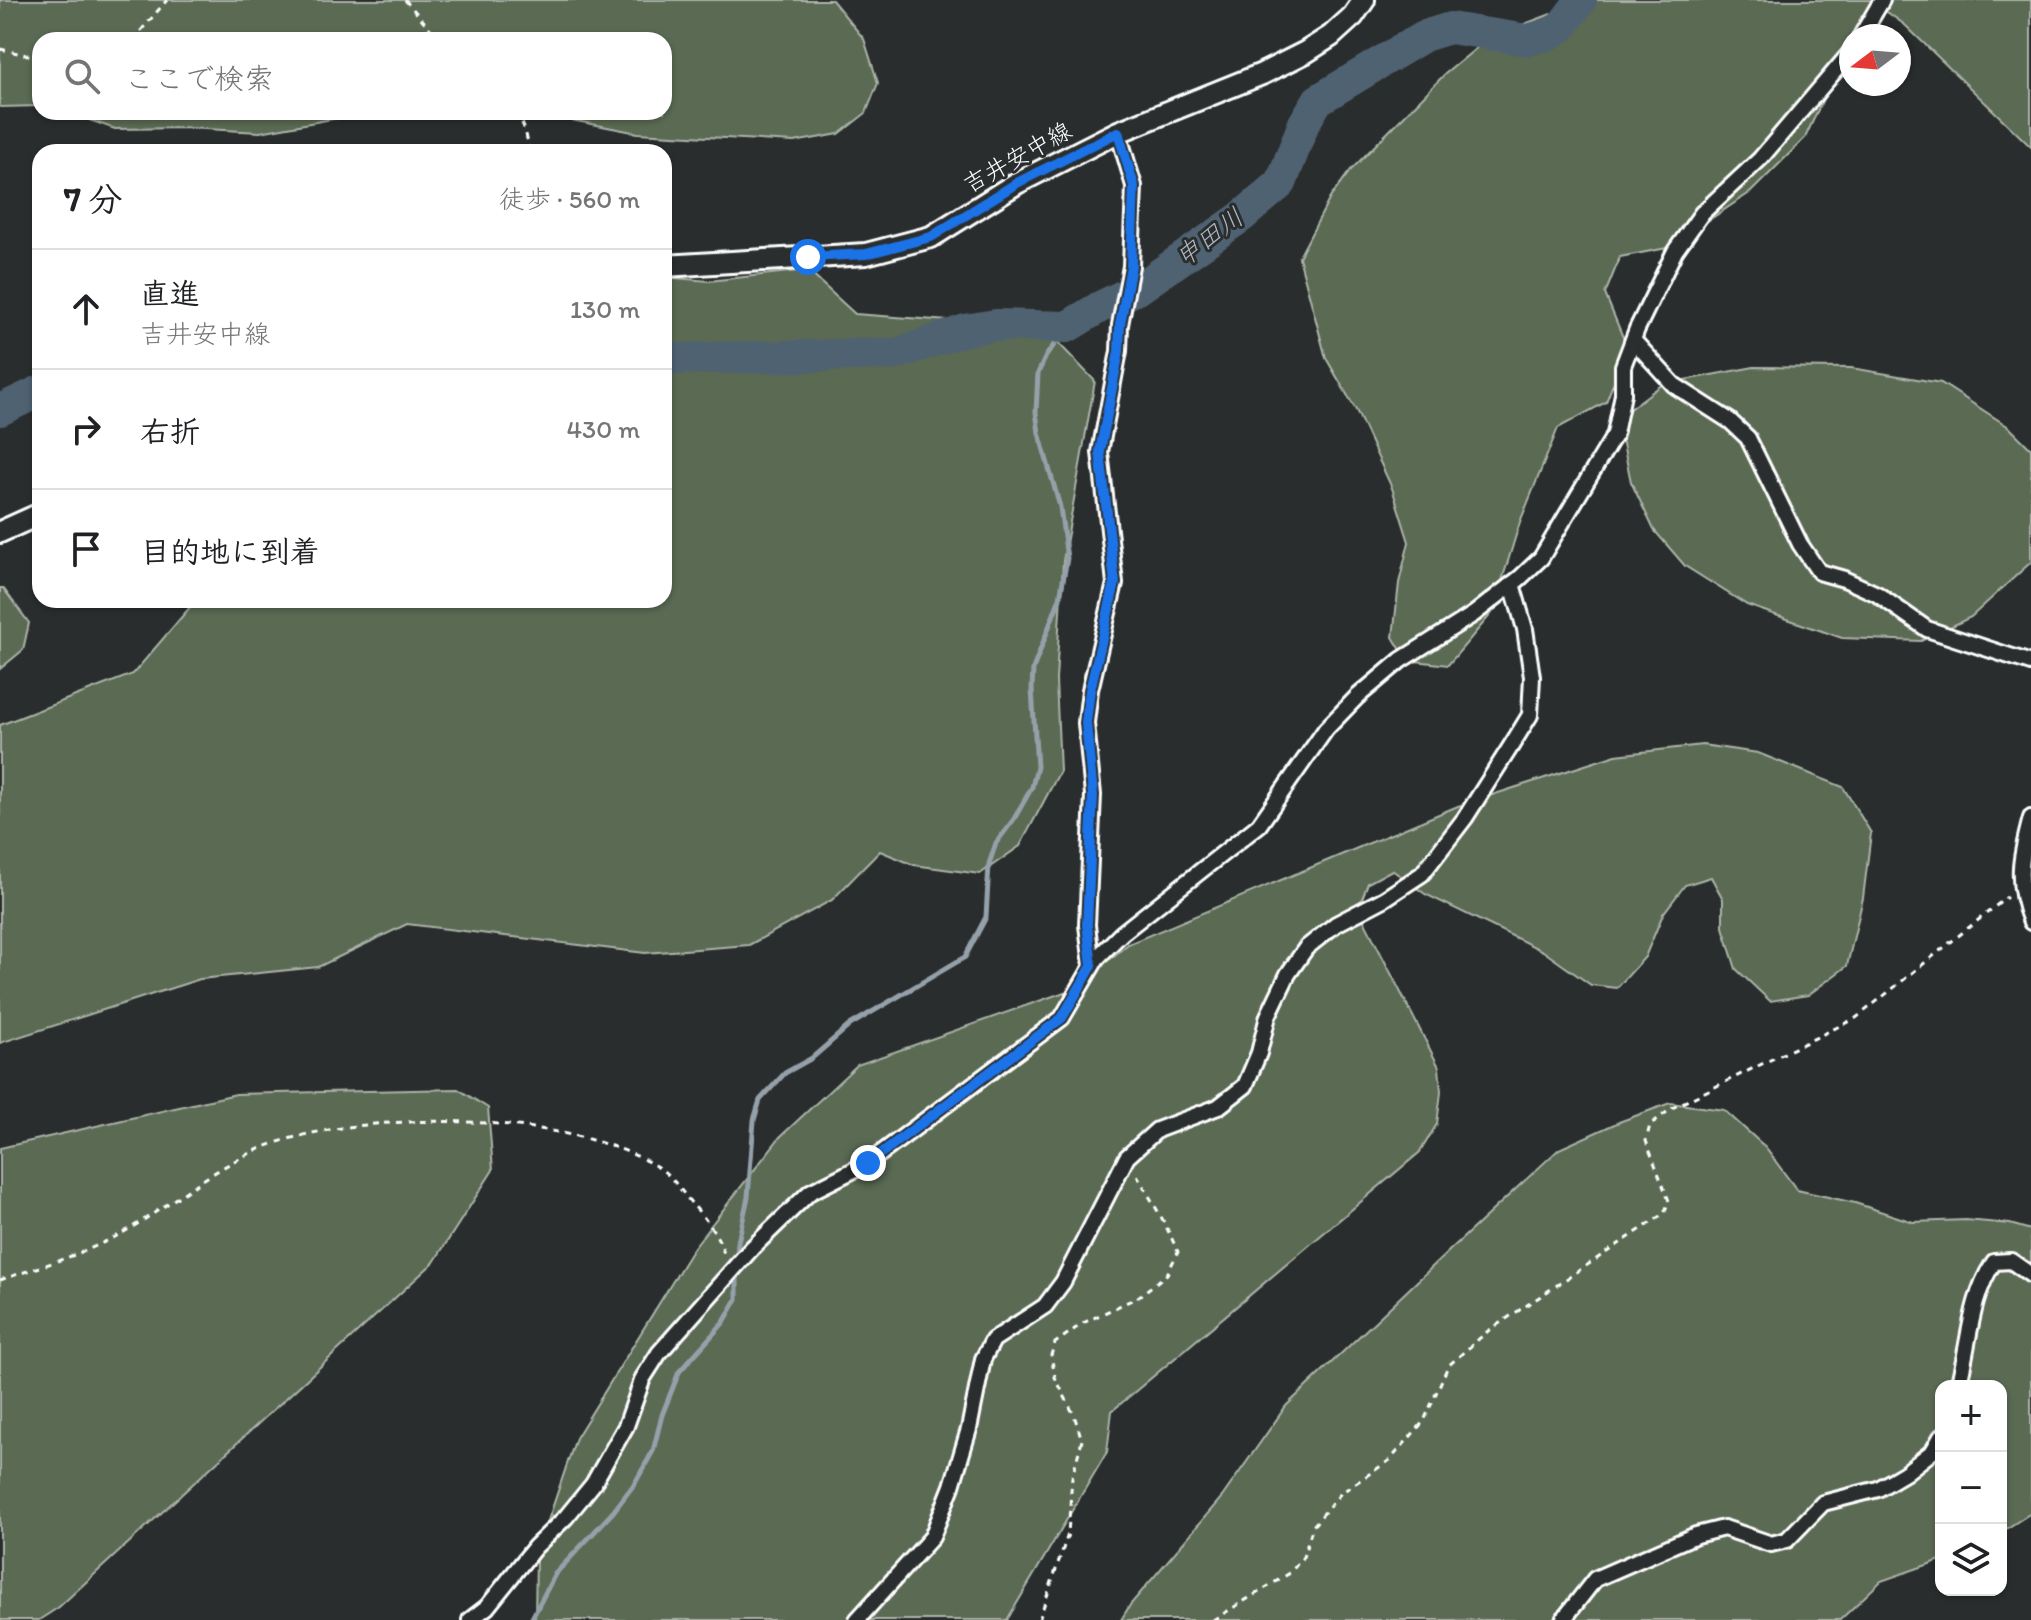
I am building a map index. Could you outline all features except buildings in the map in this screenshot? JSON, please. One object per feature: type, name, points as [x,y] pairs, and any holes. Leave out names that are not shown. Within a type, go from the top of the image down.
[{"type":"main road","name":"吉井安中線","points":[[672,266],[866,254],[931,237],[1017,183],[1118,132],[1262,74],[1306,52],[1331,36],[1353,16],[1364,0]]},
{"type":"main road","points":[[0,532],[32,518]]},
{"type":"street","points":[[1868,24],[1882,0]]},
{"type":"street","points":[[470,1620],[487,1607],[535,1547],[566,1517],[593,1484],[626,1426],[643,1378],[659,1353],[810,1192],[868,1163],[1062,1018],[1097,958],[1122,933],[1259,825],[1326,729],[1357,697],[1401,660],[1474,614],[1541,558],[1615,434],[1623,394],[1623,366],[1675,251],[1702,213],[1760,159],[1839,66]]},
{"type":"street","points":[[1092,966],[1087,925],[1093,795],[1086,723],[1090,690],[1115,583],[1100,452],[1131,266],[1134,186],[1118,132]]},
{"type":"street","points":[[1633,340],[1674,385],[1730,421],[1748,438],[1800,544],[1819,572],[1877,594],[1927,629],[2031,663]]},
{"type":"street","points":[[857,1620],[932,1537],[952,1486],[969,1429],[983,1359],[993,1340],[1045,1306],[1063,1282],[1127,1157],[1157,1130],[1218,1107],[1245,1086],[1259,1053],[1268,1016],[1288,974],[1306,948],[1336,924],[1384,899],[1422,874],[1465,818],[1530,715],[1532,677],[1525,629],[1512,584]]},
{"type":"street","points":[[2031,818],[2020,862],[2020,888],[2031,922]]},
{"type":"street","points":[[1959,1380],[1975,1300],[1985,1274],[1994,1262],[2011,1261],[2031,1275]]},
{"type":"street","points":[[1563,1620],[1595,1579],[1696,1535],[1724,1528],[1771,1544],[1787,1540],[1823,1503],[1878,1489],[1905,1473],[1935,1448]]},
{"type":"path","points":[[140,32],[167,0]]},
{"type":"path","points":[[405,0],[433,32]]},
{"type":"path","points":[[0,49],[32,56]]},
{"type":"path","points":[[521,120],[528,144]]},
{"type":"path","points":[[1213,1620],[1290,1573],[1303,1557],[1313,1526],[1341,1493],[1390,1460],[1424,1421],[1448,1366],[1488,1331],[1664,1214],[1669,1201],[1646,1141],[1650,1125],[1672,1108],[1856,1018],[2020,888]]},
{"type":"path","points":[[0,1280],[82,1253],[110,1239],[209,1173],[264,1147],[327,1129],[380,1123],[531,1126],[614,1145],[662,1170],[707,1220],[724,1250],[728,1276]]},
{"type":"path","points":[[1039,1620],[1068,1534],[1072,1477],[1082,1440],[1074,1415],[1055,1377],[1051,1355],[1055,1343],[1083,1323],[1138,1297],[1167,1274],[1178,1252],[1127,1157]]},
{"type":"green space","points":[[0,0],[832,0],[864,39],[878,83],[866,113],[839,134],[794,142],[638,133],[571,120],[672,120],[672,32],[32,32],[32,106],[0,107]]},
{"type":"green space","points":[[1588,0],[2031,0],[2031,147],[1911,31],[1911,24],[1904,24],[1880,7],[1858,24],[1839,24],[1839,64],[1805,138],[1751,192],[1667,248],[1620,257],[1605,294],[1627,347],[1606,402],[1558,428],[1520,522],[1492,613],[1448,665],[1407,660],[1393,637],[1399,583],[1409,542],[1392,488],[1357,412],[1326,358],[1299,257],[1330,198],[1350,171],[1445,74],[1490,37]]},
{"type":"green space","points":[[90,120],[327,120],[260,132],[187,128],[115,129]]},
{"type":"green space","points":[[807,270],[855,314],[1044,328],[1095,381],[1063,561],[1056,680],[1060,771],[1020,846],[980,874],[914,865],[880,851],[832,900],[749,945],[645,953],[407,924],[318,967],[200,979],[0,1043],[0,725],[133,674],[189,608],[672,608],[672,278],[709,281]]},
{"type":"green space","points":[[1754,367],[1851,368],[1941,383],[2009,427],[2031,449],[2031,562],[1971,617],[1921,641],[1842,638],[1747,605],[1685,566],[1654,530],[1631,482],[1622,439],[1628,410],[1663,384]]},
{"type":"green space","points":[[0,588],[29,623],[23,650],[0,669]]},
{"type":"green space","points":[[1702,745],[1758,753],[1843,787],[1871,833],[1863,898],[1847,966],[1808,995],[1770,1001],[1736,969],[1723,927],[1723,899],[1711,877],[1685,885],[1663,914],[1645,957],[1617,988],[1591,985],[1543,951],[1425,894],[1392,870],[1368,883],[1358,909],[1439,1067],[1441,1092],[1437,1124],[1420,1152],[1112,1411],[1107,1452],[1007,1620],[535,1620],[536,1556],[576,1438],[694,1247],[780,1137],[857,1065],[1076,988],[1128,944],[1458,806],[1616,755]]},
{"type":"green space","points":[[458,1089],[488,1108],[493,1170],[434,1262],[59,1607],[39,1620],[0,1620],[0,1148],[236,1094]]},
{"type":"green space","points":[[1670,1103],[1724,1110],[1764,1146],[1797,1190],[1855,1203],[1913,1222],[1966,1220],[2010,1224],[2031,1230],[2031,1513],[2007,1528],[2007,1380],[1935,1380],[1935,1562],[1881,1581],[1840,1620],[1121,1620],[1130,1605],[1222,1497],[1286,1406],[1559,1149]]},
{"type":"waterway","name":"申田川","points":[[672,359],[896,354],[965,330],[996,325],[1067,327],[1141,287],[1241,217],[1281,183],[1304,123],[1318,100],[1424,36],[1450,28],[1528,40],[1561,27],[1581,0]]},
{"type":"waterway","points":[[737,1257],[748,1197],[754,1120],[760,1100],[785,1073],[812,1058],[850,1025],[965,957],[986,917],[989,864],[996,843],[1032,787],[1037,767],[1033,669],[1060,598],[1067,558],[1060,507],[1036,412],[1038,373],[1067,327]]},
{"type":"waterway","name":"申田川","points":[[0,410],[32,395]]},
{"type":"waterway","points":[[531,1620],[555,1574],[613,1512],[635,1483],[653,1451],[662,1415],[679,1372],[724,1322],[737,1299],[737,1271]]},
{"type":"route","points":[[808,257],[866,254],[931,237],[1017,183],[1118,132],[1134,186],[1131,266],[1100,452],[1115,583],[1090,690],[1086,723],[1093,795],[1087,925],[1092,966],[1062,1018],[868,1163]]}]
